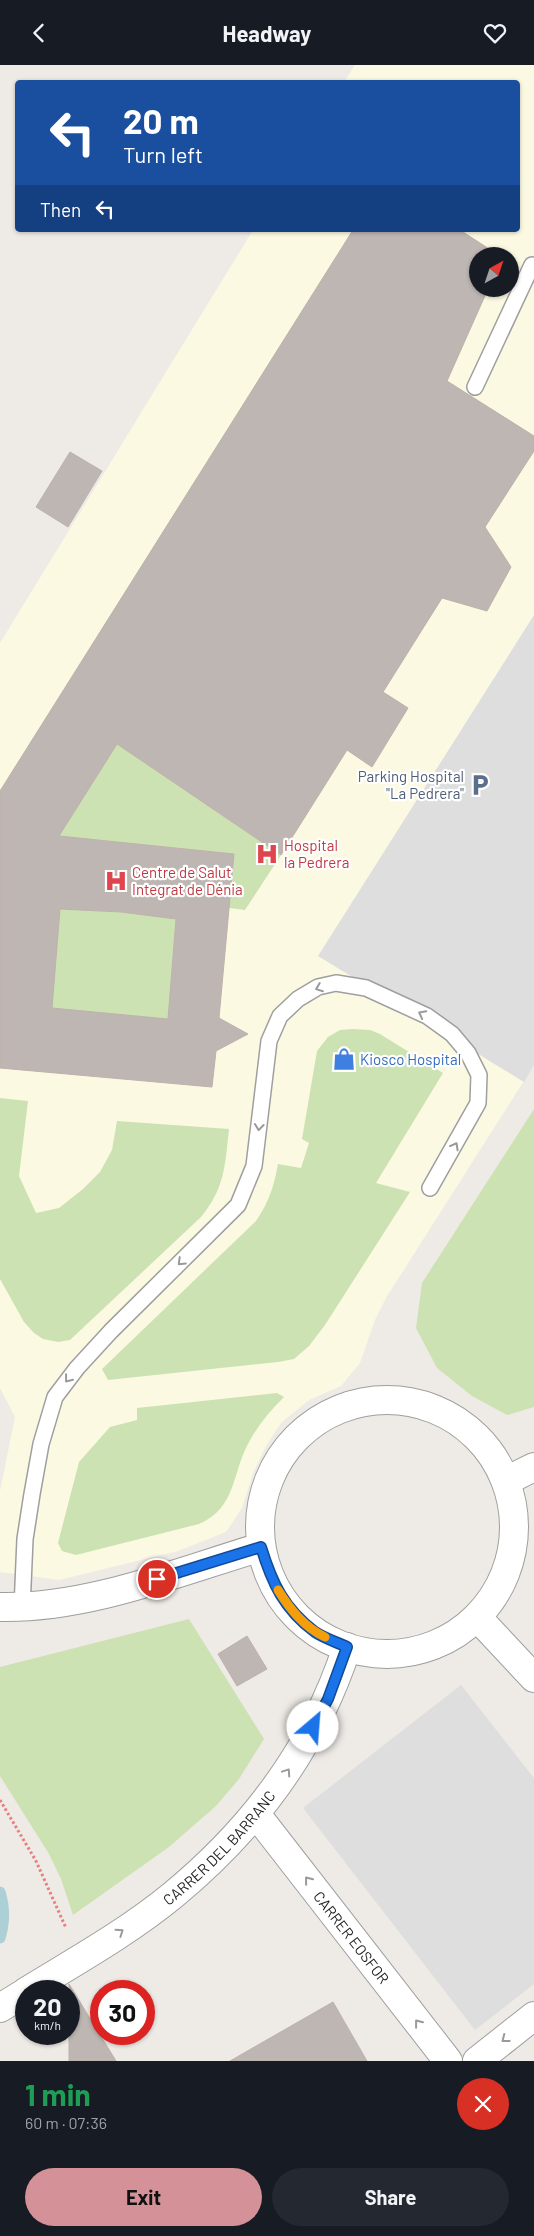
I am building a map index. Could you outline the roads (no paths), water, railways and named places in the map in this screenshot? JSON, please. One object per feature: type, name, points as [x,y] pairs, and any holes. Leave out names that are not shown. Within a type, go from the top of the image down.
[{"type":"street","points":[[397,1399],[432,1407],[463,1424],[488,1450],[506,1481],[514,1517],[512,1553],[499,1588],[477,1617],[449,1639],[416,1651],[381,1654],[347,1647],[316,1632],[290,1609],[271,1580],[261,1547],[260,1509],[271,1472],[293,1440],[323,1416],[358,1402],[397,1399]]},
{"type":"street","points":[[506,1481],[534,1467]]},
{"type":"street","points":[[11,1607],[85,1598],[110,1592],[261,1547]]},
{"type":"street","points":[[477,1617],[534,1678]]},
{"type":"street","name":"CARRER DEL BARRANC","points":[[46,1980],[172,1895],[256,1814],[298,1756],[328,1699],[347,1647]]},
{"type":"street","name":"CARRER EOSFOR","points":[[256,1814],[448,2061]]},
{"type":"street","name":"CARRER DEL BARRANC","points":[[0,2008],[15,1999]]},
{"type":"street","points":[[477,2061],[534,2016]]},
{"type":"lane","points":[[475,387],[532,265]]},
{"type":"lane","points":[[11,1607],[41,1444],[55,1397],[77,1368],[111,1331],[238,1205],[254,1166],[268,1041],[280,1016],[298,999],[318,987],[336,983],[366,988],[427,1016],[452,1034],[468,1053],[479,1075],[478,1103],[430,1188]]},
{"type":"waterway","points":[[0,1892],[4,1915],[0,1938]]},
{"type":"place","name":"Parking Hospital \"La Pedrera\"","points":[[480,785]]},
{"type":"place","name":"Hospital la Pedrera","points":[[267,854]]},
{"type":"place","name":"Centre de Salut Integrat de Dénia","points":[[116,881]]},
{"type":"place","name":"Kiosco Hospital","points":[[344,1059]]}]
